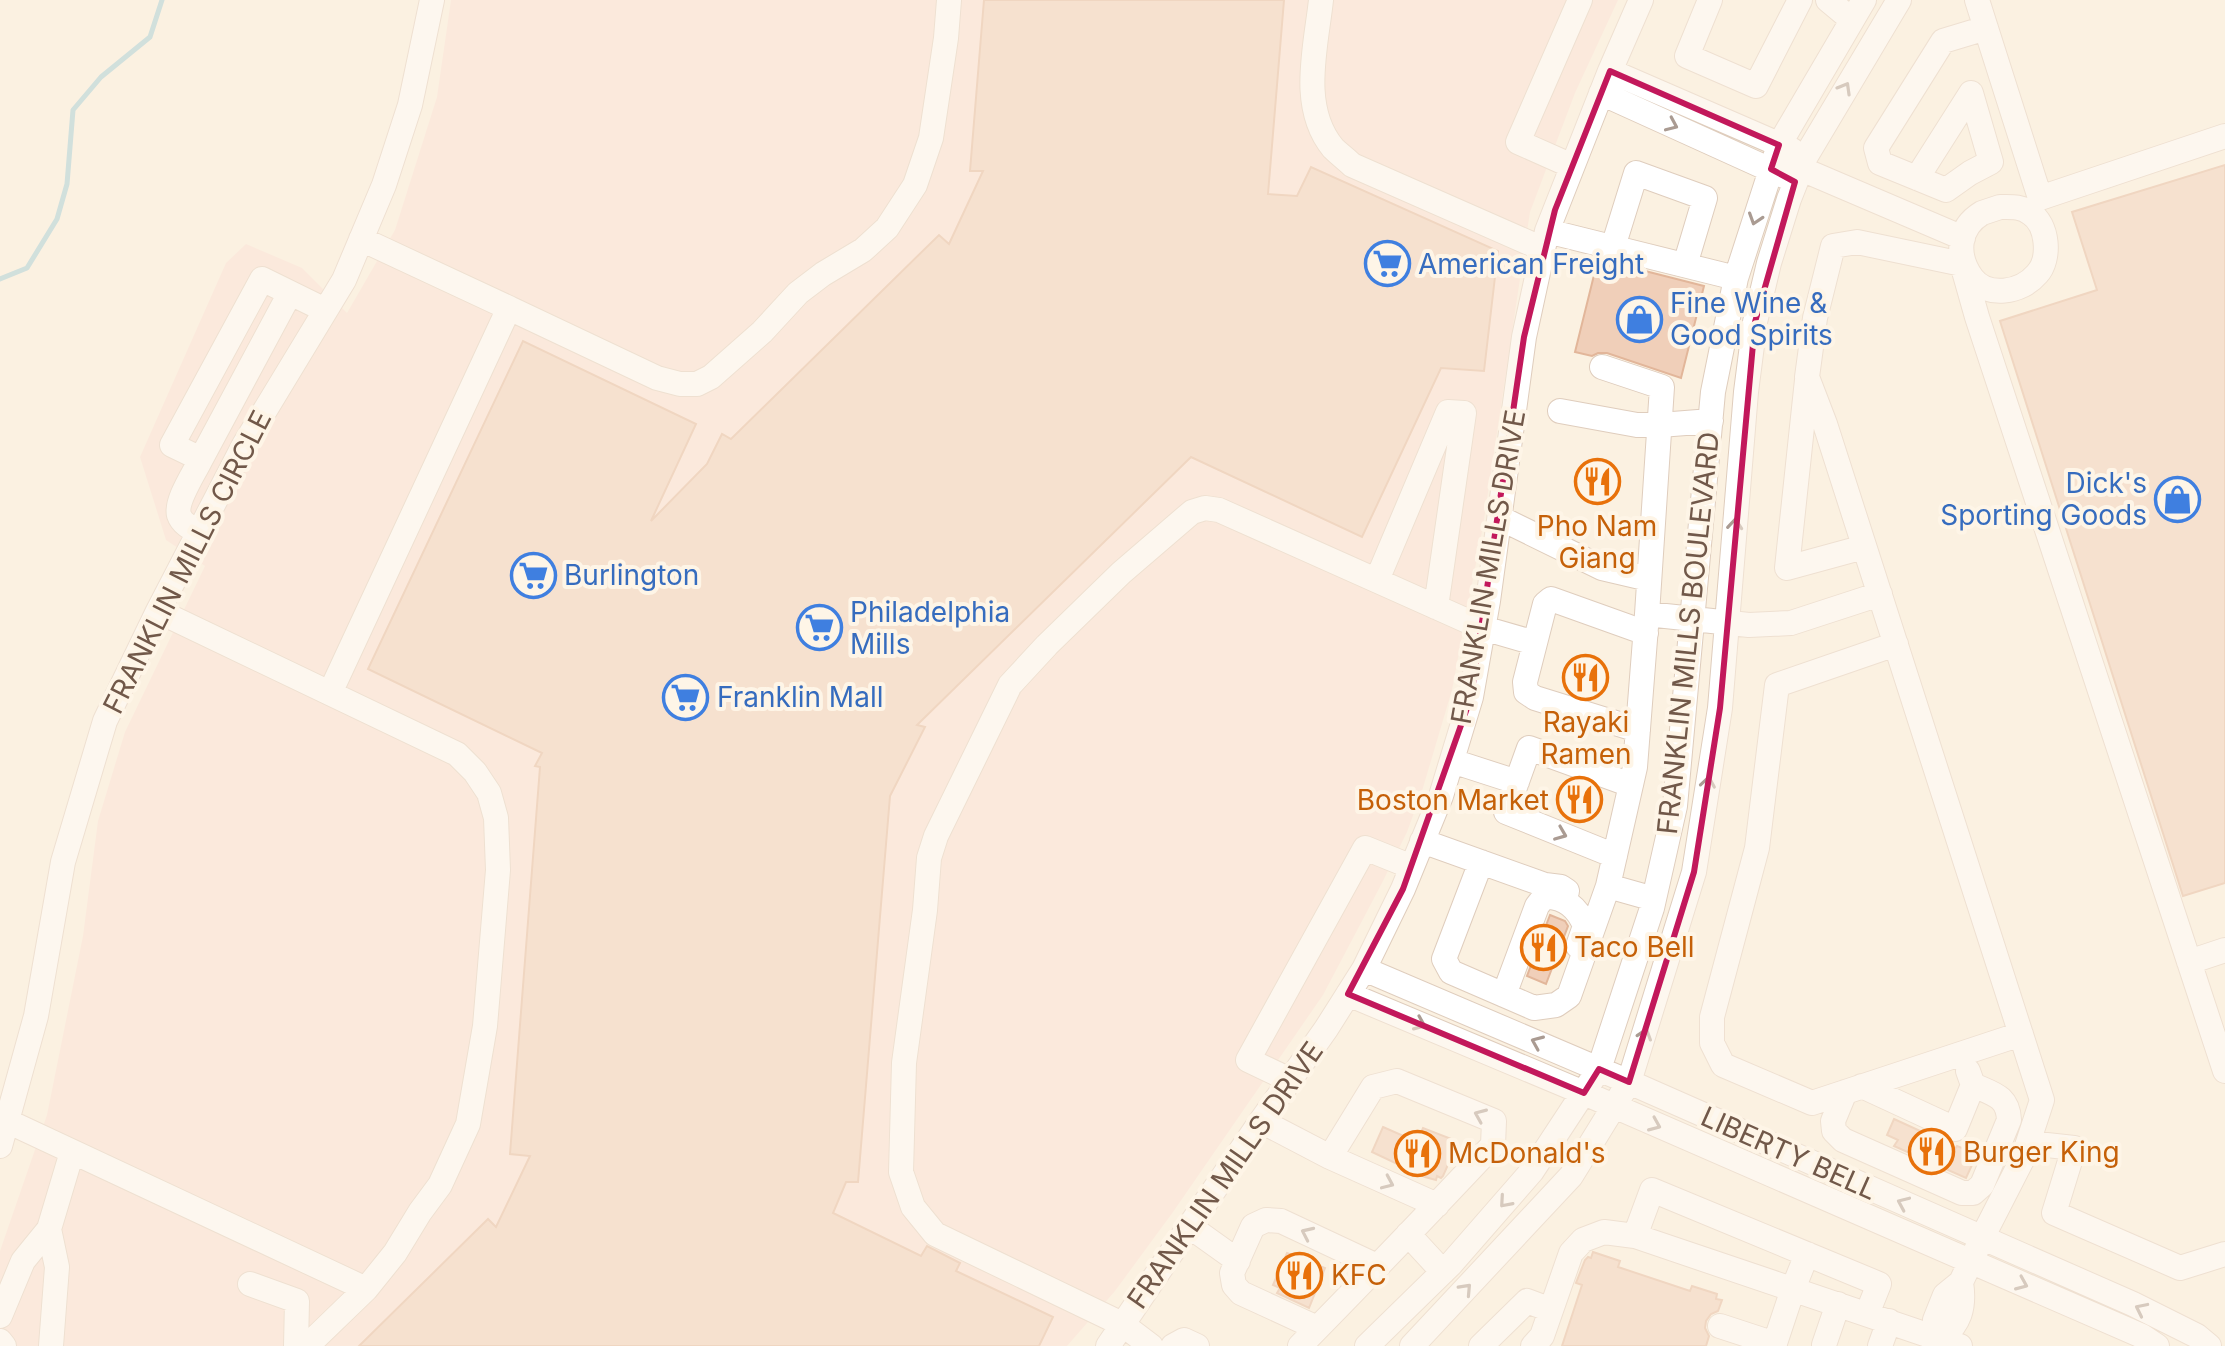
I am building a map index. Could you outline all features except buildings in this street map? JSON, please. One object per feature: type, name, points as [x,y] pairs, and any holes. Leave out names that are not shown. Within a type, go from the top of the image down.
[{"type":"street","name":"FRANKLIN MILLS CIRCLE","points":[[0,1146],[36,1016],[63,862],[105,721],[244,445],[344,280],[384,185],[410,105],[432,0]]},
{"type":"street","points":[[361,239],[657,378],[680,384],[697,384],[711,377],[762,332],[798,293],[863,250],[887,228],[915,185],[931,138],[949,0]]},
{"type":"street","points":[[1321,0],[1312,76],[1313,101],[1321,127],[1333,147],[1352,165],[1545,240],[1613,247],[1736,278]]},
{"type":"street","points":[[1572,166],[1518,142],[1580,0]]},
{"type":"street","name":"FRANKLIN MILLS DRIVE","points":[[1108,1346],[1364,969],[1441,796],[1471,697],[1500,518],[1524,337],[1545,240],[1605,82],[1641,0]]},
{"type":"street","points":[[1710,0],[1687,56],[1756,86],[1800,0]]},
{"type":"street","points":[[1828,0],[1858,10]]},
{"type":"street","name":"FRANKLIN MILLS BOULEVARD","points":[[1412,1346],[1571,1176],[1629,1082],[1694,872],[1720,708],[1746,392],[1755,322],[1769,263],[1800,169],[1899,0]]},
{"type":"street","points":[[1864,547],[1787,568],[1815,318],[1833,246],[1857,242],[1962,264],[1975,282],[1989,291],[2008,290],[2026,283],[2038,274],[2045,260],[2045,242],[2036,206],[2003,82],[1977,0]]},
{"type":"street","name":"FRANKLIN MILLS BOULEVARD","points":[[1367,1346],[1443,1272],[1532,1171],[1599,1069],[1654,899],[1675,806],[1713,392],[1736,278],[1775,157],[1858,10]]},
{"type":"street","points":[[1971,93],[1991,162],[1946,190],[1880,163],[1876,148],[1943,41],[1986,28]]},
{"type":"street","points":[[1605,82],[1963,238]]},
{"type":"street","points":[[1917,178],[1971,93],[2003,82]]},
{"type":"street","points":[[2225,136],[2036,206],[2000,207],[1981,214],[1968,227],[1961,244],[1962,264],[1977,317],[2225,1071]]},
{"type":"street","points":[[1613,247],[1636,173],[1705,198],[1685,265]]},
{"type":"street","points":[[199,532],[185,525],[179,515],[179,502],[290,293],[325,310]]},
{"type":"street","points":[[330,693],[509,308]]},
{"type":"street","points":[[1481,862],[1444,959],[1451,972],[1534,1008],[1556,1005],[1569,996],[1615,856],[1633,776],[1646,623],[1662,387],[1602,367]]},
{"type":"street","points":[[1533,1346],[1542,1336],[1571,1253],[1583,1240],[1604,1232],[1635,1236],[1950,1343],[1964,1301],[1966,1272],[2023,1158],[2042,1100],[1825,424],[1807,377]]},
{"type":"street","points":[[1560,411],[1637,425],[1711,421]]},
{"type":"street","points":[[1377,580],[1448,412],[1464,413],[1436,607]]},
{"type":"street","points":[[1151,1346],[1122,1324],[935,1234],[913,1207],[901,1172],[904,1063],[929,858],[936,836],[1010,685],[1121,573],[1192,512],[1205,508],[1219,510],[1483,628],[1535,643]]},
{"type":"street","points":[[1500,518],[1602,568],[1649,579]]},
{"type":"street","points":[[1638,725],[1535,698],[1526,692],[1525,682],[1545,604],[1551,599],[1646,623],[1694,618],[1749,625],[1791,623],[1880,594]]},
{"type":"street","points":[[1565,604],[1541,670],[1541,681],[1638,725]]},
{"type":"street","points":[[158,611],[457,754],[475,772],[489,793],[496,818],[498,870],[485,1026],[468,1124],[440,1185],[395,1253],[366,1289],[307,1346]]},
{"type":"street","points":[[1896,644],[1777,685],[1757,848],[1712,1017],[1712,1043],[1723,1065],[1812,1103],[2021,1034]]},
{"type":"street","points":[[1615,856],[1506,812],[1529,748],[1633,776],[1678,775]]},
{"type":"street","points":[[1452,761],[1517,782]]},
{"type":"street","points":[[1422,841],[1545,885],[1561,887],[1579,900],[1604,897],[1654,899]]},
{"type":"street","points":[[1290,1080],[1248,1060],[1365,848],[1412,867]]},
{"type":"street","points":[[1496,991],[1530,880]]},
{"type":"street","points":[[1496,991],[1537,906],[1544,897],[1556,896],[1580,913],[1585,926],[1556,1005]]},
{"type":"street","points":[[2189,962],[2225,950]]},
{"type":"street","name":"LIBERTY BELL","points":[[1364,969],[2133,1304],[2197,1336],[2209,1346]]},
{"type":"street","name":"LIBERTY BELL","points":[[1348,994],[1584,1093],[1966,1272],[2142,1336],[2157,1346]]},
{"type":"street","points":[[1854,1089],[1955,1129],[1973,1085],[1963,1053]]},
{"type":"street","points":[[1300,1346],[1493,1145],[1494,1121],[1397,1081],[1373,1087],[1330,1157]]},
{"type":"street","points":[[1854,1089],[1833,1121],[1834,1131],[1843,1140],[1962,1193],[1973,1193],[1982,1185],[2009,1120],[2009,1108],[2002,1098],[1973,1085]]},
{"type":"street","points":[[7,1121],[366,1289]]},
{"type":"street","points":[[1261,1121],[1330,1157],[1437,1205]]},
{"type":"street","points":[[2028,1143],[2074,1148],[2054,1213],[2180,1268],[2225,1254]]},
{"type":"street","points":[[0,1316],[23,1261],[49,1229],[72,1152]]},
{"type":"street","points":[[1635,1236],[1652,1190],[1879,1284],[1880,1346]]},
{"type":"street","points":[[1317,1328],[1241,1293],[1234,1285],[1232,1273],[1253,1226],[1266,1220],[1281,1221],[1377,1266]]},
{"type":"street","points":[[1189,1226],[1238,1261]]},
{"type":"street","points":[[49,1229],[57,1267],[51,1346]]},
{"type":"street","points":[[1408,1234],[1443,1272]]},
{"type":"street","points":[[1720,1326],[1775,1345],[1807,1254]]},
{"type":"street","points":[[250,1284],[297,1301],[296,1346]]},
{"type":"street","points":[[1481,1346],[1527,1301],[1551,1310]]},
{"type":"street","points":[[1824,1346],[1838,1304]]},
{"type":"street","points":[[0,1341],[4,1346]]},
{"type":"highlighted area","points":[[1610,71],[1779,145],[1771,169],[1795,182],[1755,322],[1720,708],[1694,872],[1629,1082],[1599,1069],[1584,1093],[1348,994],[1403,889],[1471,697],[1524,337],[1555,210]]},
{"type":"shaded area","name":"Philadelphia Mills","points":[[451,0],[1618,0],[1575,93],[1530,212],[1483,526],[1452,690],[1407,832],[1323,995],[1173,1212],[1115,1291],[1067,1346],[0,1346],[0,1251],[47,1115],[83,936],[98,821],[125,732],[205,566],[166,540],[140,457],[226,263],[246,244],[302,268],[347,313],[395,230],[437,97]]},
{"type":"waterway","points":[[0,279],[27,268],[57,219],[67,184],[73,110],[101,77],[150,37],[162,0]]},
{"type":"place","name":"American Freight","points":[[1387,264]]},
{"type":"place","name":"Fine Wine & Good Spirits","points":[[1639,319]]},
{"type":"place","name":"Pho Nam Giang","points":[[1597,481]]},
{"type":"place","name":"Dick's Sporting Goods","points":[[2178,499]]},
{"type":"place","name":"Burlington","points":[[533,575]]},
{"type":"place","name":"Philadelphia Mills","points":[[819,628]]},
{"type":"place","name":"Rayaki Ramen","points":[[1586,677]]},
{"type":"place","name":"Franklin Mall","points":[[686,697]]},
{"type":"place","name":"Boston Market","points":[[1580,800]]},
{"type":"place","name":"Taco Bell","points":[[1543,947]]},
{"type":"place","name":"Burger King","points":[[1932,1152]]},
{"type":"place","name":"McDonald's","points":[[1417,1153]]},
{"type":"place","name":"KFC","points":[[1300,1275]]}]
